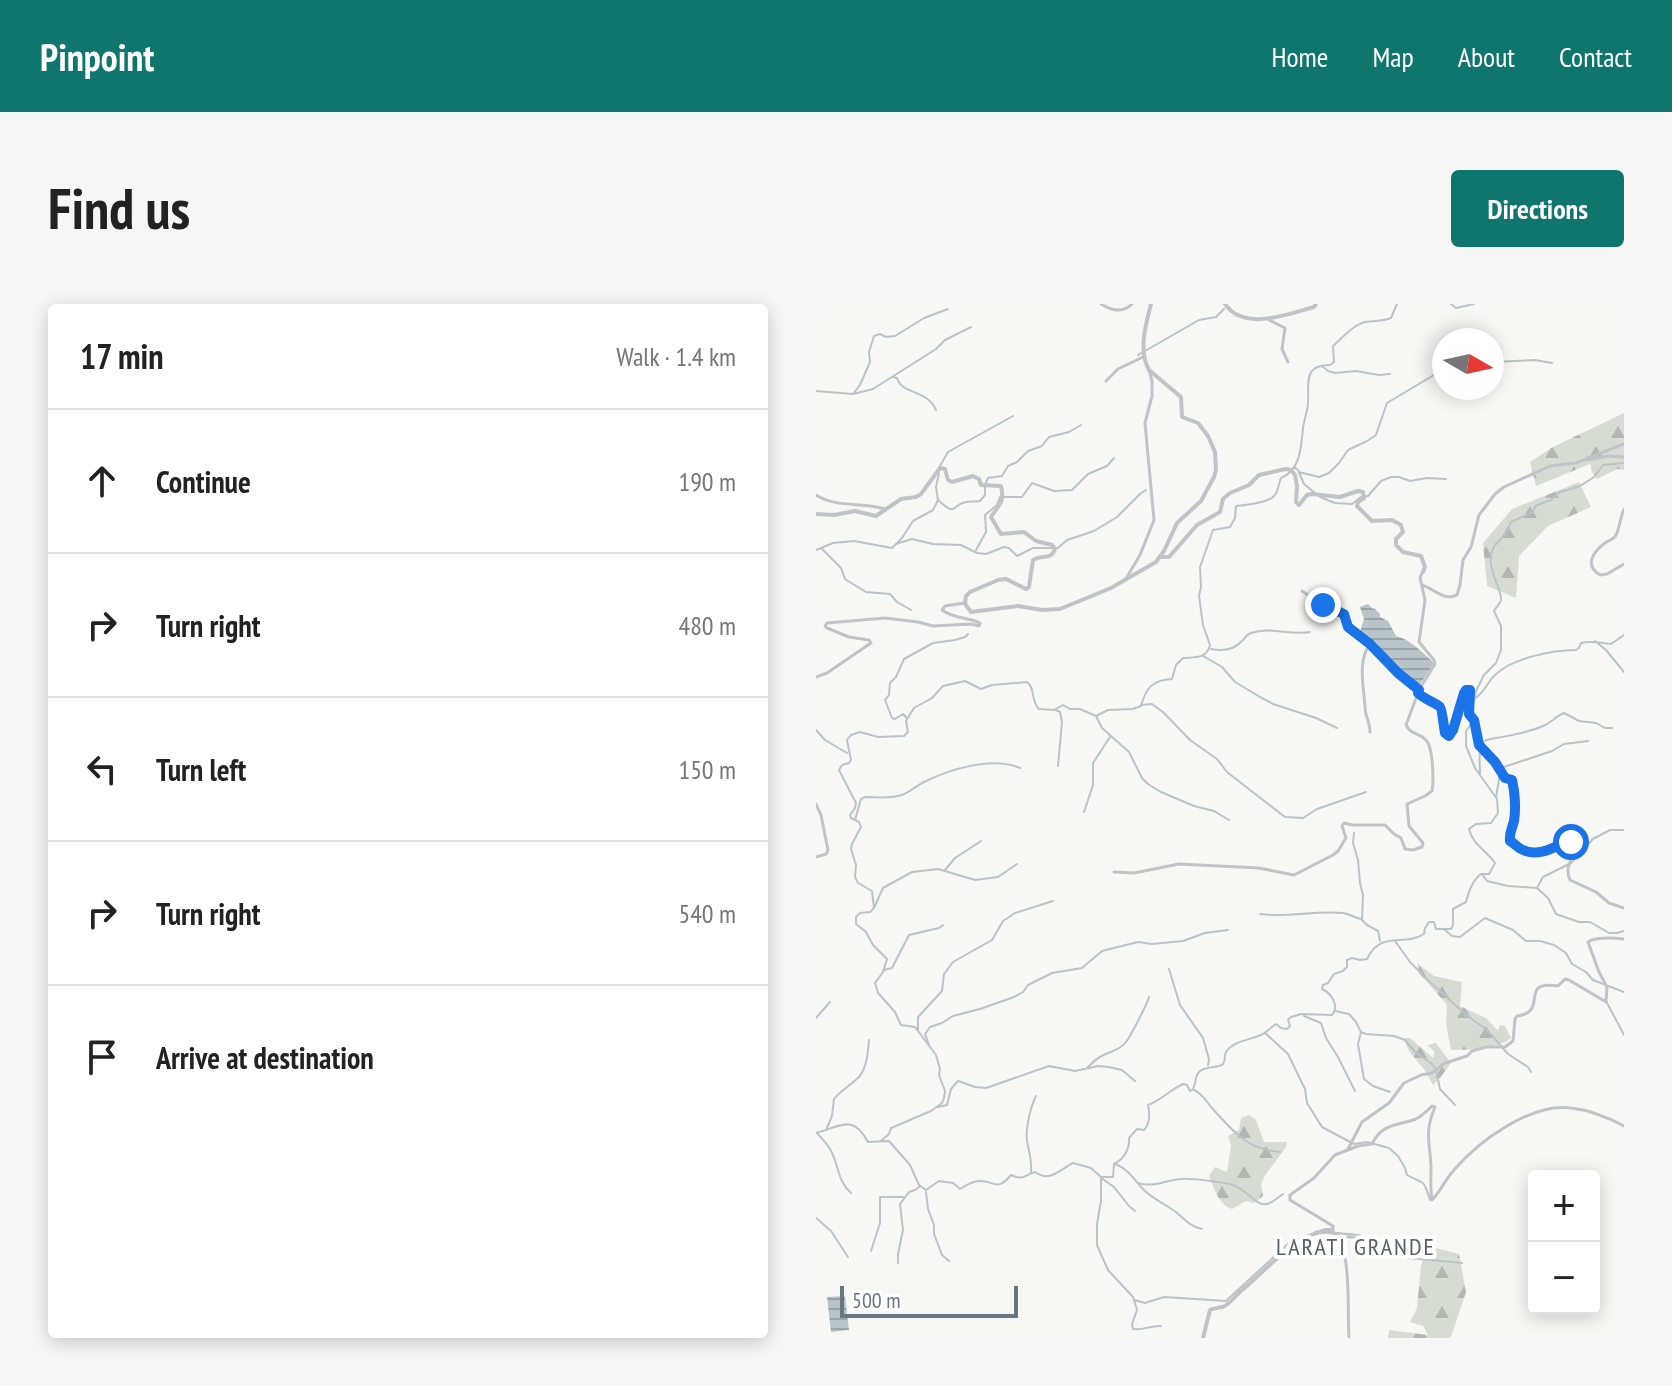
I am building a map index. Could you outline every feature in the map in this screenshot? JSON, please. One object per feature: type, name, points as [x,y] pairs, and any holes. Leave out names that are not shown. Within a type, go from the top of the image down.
[{"type":"street","points":[[1101,304],[1121,310],[1132,304]]},
{"type":"street","points":[[1124,580],[1140,555],[1154,520],[1145,423],[1152,396],[1144,356],[1145,326],[1151,304]]},
{"type":"street","points":[[1225,304],[1234,315],[1266,318],[1293,313],[1316,304]]},
{"type":"street","points":[[1266,318],[1285,328],[1282,349],[1288,362]]},
{"type":"street","points":[[1106,381],[1118,369],[1144,356]]},
{"type":"street","points":[[816,514],[855,511],[876,516],[901,499],[921,494],[939,468],[945,469],[948,480],[952,482],[973,476],[984,487],[1001,486],[1000,505],[991,517],[1001,534],[1024,532],[1036,541],[1054,546],[1054,552],[1047,558],[1033,560],[1029,587],[1026,589],[1006,579],[970,592],[965,604],[971,612],[1018,606],[1053,610],[1076,604],[1150,567],[1160,557],[1177,523],[1201,501],[1214,477],[1212,442],[1202,426],[1182,417],[1181,397],[1149,370]]},
{"type":"street","points":[[1422,585],[1439,595],[1456,596],[1463,560],[1471,547],[1479,515],[1504,487],[1550,466],[1576,463],[1624,444]]},
{"type":"street","points":[[1588,457],[1588,460],[1624,457]]},
{"type":"street","points":[[1114,872],[1134,873],[1179,864],[1259,868],[1294,875],[1338,851],[1346,838],[1344,823],[1385,825],[1401,838],[1405,849],[1417,849],[1423,843],[1409,826],[1407,804],[1432,791],[1429,744],[1409,731],[1406,725],[1418,691],[1435,664],[1419,642],[1425,600],[1420,578],[1424,562],[1421,556],[1403,552],[1396,545],[1396,539],[1403,532],[1400,523],[1392,520],[1372,521],[1357,506],[1364,498],[1363,492],[1358,491],[1340,497],[1307,495],[1299,505],[1296,502],[1295,475],[1286,469],[1259,475],[1249,485],[1227,495],[1220,512],[1197,525],[1169,557],[1160,557]]},
{"type":"street","points":[[816,495],[840,504],[885,509]]},
{"type":"street","points":[[1624,509],[1615,537],[1592,556],[1591,562],[1592,569],[1600,575],[1624,564]]},
{"type":"street","points":[[1302,591],[1344,614],[1348,627],[1370,644],[1424,699],[1442,709],[1445,733],[1449,736],[1464,693],[1470,690],[1469,714],[1474,720],[1479,745],[1505,778],[1512,780],[1516,809],[1510,841],[1531,853],[1554,849],[1568,841],[1574,844],[1575,851],[1567,870],[1570,880],[1596,892],[1609,903],[1624,908]]},
{"type":"street","points":[[816,677],[871,643],[866,639],[846,637],[825,624],[885,618],[933,626],[979,626],[980,623],[976,621],[942,610],[945,606],[965,604]]},
{"type":"street","points":[[1370,644],[1366,649],[1362,674],[1370,732]]},
{"type":"street","points":[[816,804],[828,850],[826,854],[816,857]]},
{"type":"street","points":[[1346,1151],[1366,1117],[1389,1103],[1404,1083],[1432,1073],[1450,1060],[1467,1056],[1472,1051],[1505,1047],[1513,1041],[1515,1019],[1527,1015],[1532,1009],[1539,987],[1545,984],[1558,986],[1565,979],[1606,1002],[1607,987],[1588,942],[1596,938],[1624,939]]},
{"type":"street","points":[[1349,1338],[1348,1280],[1341,1242],[1333,1226],[1290,1200],[1290,1196],[1314,1178],[1330,1158],[1371,1144],[1380,1131],[1414,1119],[1433,1106],[1427,1129],[1432,1200],[1452,1171],[1483,1141],[1533,1115],[1573,1108],[1624,1126]]},
{"type":"street","points":[[1203,1338],[1210,1310],[1232,1301],[1276,1257],[1285,1253],[1295,1242],[1315,1233],[1357,1237],[1393,1253]]},
{"type":"green space","points":[[1624,413],[1624,470],[1617,469],[1597,479],[1590,464],[1536,486],[1530,462],[1551,448]]},
{"type":"green space","points":[[1579,482],[1591,507],[1548,526],[1519,556],[1516,598],[1487,586],[1483,543],[1512,509]]},
{"type":"green space","points":[[1417,963],[1434,976],[1462,982],[1460,1006],[1486,1018],[1498,1031],[1500,1025],[1505,1026],[1511,1038],[1491,1047],[1451,1050],[1446,1024],[1447,1005],[1419,973]]},
{"type":"green space","points":[[1404,1038],[1410,1038],[1433,1058],[1435,1052],[1427,1045],[1436,1043],[1451,1063],[1433,1085],[1409,1050]]},
{"type":"green space","points":[[1249,1115],[1256,1120],[1264,1142],[1287,1142],[1264,1177],[1261,1185],[1263,1196],[1254,1203],[1246,1201],[1232,1209],[1220,1200],[1209,1176],[1215,1167],[1227,1172],[1231,1145],[1228,1136],[1239,1130],[1241,1118]]},
{"type":"green space","points":[[1428,1246],[1459,1254],[1466,1292],[1452,1334],[1450,1338],[1388,1338],[1389,1330],[1428,1335],[1423,1326],[1410,1322],[1417,1308],[1421,1265]]},
{"type":"shaded area","points":[[1368,604],[1388,621],[1396,636],[1411,643],[1434,663],[1419,686],[1381,654],[1377,643],[1361,636],[1364,619],[1360,607]]},
{"type":"shaded area","points":[[845,1296],[849,1330],[831,1332],[827,1297]]},
{"type":"waterway","points":[[881,1141],[891,1128],[942,1103],[945,1091],[936,1055],[915,1027],[901,1025],[895,1012],[878,993],[875,983],[887,959],[856,924],[860,913],[870,912],[874,908],[872,891],[858,883],[855,877],[856,865],[851,849],[861,827],[851,818],[856,803],[839,770],[851,760],[847,740],[860,732],[878,737],[904,736],[908,732],[906,721],[914,708],[932,698],[943,686],[965,681],[981,689],[1027,682],[1039,709],[1054,710],[1063,705],[1096,716],[1108,710],[1141,706],[1151,686],[1172,679],[1176,665],[1183,658],[1200,656],[1208,650],[1210,645],[1203,625],[1199,596],[1200,567],[1213,530],[1230,527],[1236,506],[1271,498],[1281,478],[1293,469],[1300,450],[1310,374],[1318,367],[1334,362],[1333,346],[1352,329],[1365,322],[1391,318],[1397,304]]},
{"type":"waterway","points":[[1451,304],[1456,308],[1474,304]]},
{"type":"waterway","points":[[853,394],[870,362],[869,352],[874,336],[895,336],[924,318],[948,309]]},
{"type":"waterway","points":[[1138,355],[1199,320],[1216,317],[1224,309]]},
{"type":"waterway","points":[[816,391],[853,394],[873,389],[945,340],[971,327]]},
{"type":"waterway","points":[[1504,361],[1535,360],[1552,363]]},
{"type":"waterway","points":[[1322,366],[1335,373],[1390,374]]},
{"type":"waterway","points":[[1299,472],[1319,477],[1329,473],[1348,450],[1376,435],[1387,403],[1432,376]]},
{"type":"waterway","points":[[893,377],[904,387],[927,399],[936,410]]},
{"type":"waterway","points":[[940,466],[948,452],[1013,416]]},
{"type":"waterway","points":[[938,500],[951,509],[966,502],[980,501],[985,495],[988,478],[1002,476],[1008,466],[1028,451],[1042,446],[1049,437],[1081,425]]},
{"type":"waterway","points":[[976,550],[986,532],[985,515],[997,505],[1000,497],[1022,497],[1032,483],[1054,491],[1072,490],[1088,474],[1107,466],[1114,458]]},
{"type":"waterway","points":[[816,1133],[846,1124],[857,1128],[868,1142],[889,1141],[910,1165],[919,1185],[926,1190],[939,1181],[953,1183],[960,1189],[977,1181],[999,1184],[1011,1175],[1022,1177],[1035,1172],[1050,1176],[1073,1163],[1091,1168],[1101,1177],[1113,1177],[1114,1164],[1126,1153],[1129,1138],[1137,1129],[1144,1130],[1147,1125],[1148,1105],[1183,1084],[1190,1091],[1193,1089],[1199,1072],[1223,1064],[1225,1053],[1237,1043],[1263,1034],[1276,1024],[1287,1029],[1290,1026],[1288,1020],[1301,1014],[1332,1015],[1335,1004],[1322,989],[1323,985],[1347,967],[1347,960],[1367,959],[1373,950],[1386,942],[1416,938],[1424,934],[1429,922],[1434,922],[1436,929],[1451,929],[1453,909],[1466,902],[1475,880],[1481,874],[1489,874],[1495,863],[1469,829],[1476,824],[1491,823],[1498,813],[1497,799],[1475,768],[1466,746],[1466,731],[1472,723],[1476,691],[1484,675],[1496,663],[1501,650],[1501,626],[1494,611],[1501,596],[1491,567],[1492,551],[1511,522],[1533,512],[1535,506],[1551,500],[1560,492],[1580,486],[1594,477],[1603,465],[1624,463]]},
{"type":"waterway","points":[[1294,467],[1304,484],[1315,493]]},
{"type":"waterway","points":[[816,550],[833,543],[854,541],[892,548],[913,521],[933,510],[938,500],[936,487],[939,473]]},
{"type":"waterway","points":[[1320,497],[1335,503],[1352,504],[1368,496],[1381,481],[1391,477],[1410,481],[1446,479]]},
{"type":"waterway","points":[[896,544],[912,539],[933,544],[961,545],[986,554],[1004,547],[1017,556],[1033,548],[1058,548],[1067,540],[1094,531],[1117,517],[1146,490]]},
{"type":"waterway","points":[[822,549],[841,568],[845,579],[866,592],[890,594],[911,610]]},
{"type":"waterway","points":[[1211,649],[1232,648],[1247,635],[1258,631],[1310,632]]},
{"type":"waterway","points":[[907,718],[903,714],[892,718],[885,700],[889,695],[890,683],[904,659],[933,643],[955,640],[968,634]]},
{"type":"waterway","points":[[1474,699],[1495,675],[1512,664],[1545,653],[1576,650],[1585,642],[1611,644],[1624,635]]},
{"type":"waterway","points":[[1595,641],[1624,672]]},
{"type":"waterway","points":[[1203,656],[1222,667],[1235,682],[1273,704],[1337,728]]},
{"type":"waterway","points":[[1141,705],[1152,704],[1163,712],[1190,740],[1217,759],[1227,772],[1285,817],[1303,818],[1317,809],[1366,792]]},
{"type":"waterway","points":[[1056,710],[1060,712],[1062,722],[1058,766]]},
{"type":"waterway","points":[[1480,773],[1480,750],[1486,740],[1536,729],[1564,713],[1579,721],[1612,728]]},
{"type":"waterway","points":[[1096,716],[1102,728],[1129,752],[1148,784],[1229,820]]},
{"type":"waterway","points":[[816,730],[825,740],[847,753]]},
{"type":"waterway","points":[[1084,812],[1093,785],[1093,763],[1110,737]]},
{"type":"waterway","points":[[1496,797],[1501,768],[1564,744],[1588,741]]},
{"type":"waterway","points":[[855,820],[861,799],[865,797],[902,795],[934,777],[972,766],[997,763],[1020,768]]},
{"type":"waterway","points":[[1537,888],[1543,877],[1571,863],[1593,839],[1610,830],[1624,830]]},
{"type":"waterway","points":[[1354,833],[1353,843],[1363,895],[1362,920],[1378,931],[1380,941]]},
{"type":"waterway","points":[[945,870],[955,858],[981,841]]},
{"type":"waterway","points":[[874,908],[883,888],[912,872],[938,869],[975,880],[998,877],[1017,864]]},
{"type":"waterway","points":[[1482,874],[1487,881],[1537,888],[1548,898],[1556,914],[1579,922],[1590,922],[1609,933],[1624,931]]},
{"type":"waterway","points":[[918,1031],[918,1017],[942,991],[944,974],[953,962],[992,940],[1003,921],[1015,913],[1053,901]]},
{"type":"waterway","points":[[1260,914],[1333,912],[1361,919]]},
{"type":"waterway","points":[[1445,930],[1452,936],[1460,937],[1485,918],[1513,930],[1526,941],[1554,945],[1593,980],[1624,992]]},
{"type":"waterway","points":[[884,970],[892,968],[909,935],[943,925]]},
{"type":"waterway","points":[[929,1045],[925,1034],[930,1027],[953,1016],[1014,997],[1028,985],[1052,973],[1082,968],[1102,951],[1138,942],[1183,941],[1205,933],[1228,930]]},
{"type":"waterway","points":[[1395,941],[1430,982],[1531,1072]]},
{"type":"waterway","points":[[1169,969],[1180,1005],[1203,1038],[1208,1065]]},
{"type":"waterway","points":[[1087,1068],[1125,1043],[1149,997]]},
{"type":"waterway","points":[[1606,1001],[1624,1035]]},
{"type":"waterway","points":[[816,1018],[830,1002]]},
{"type":"waterway","points":[[1335,1011],[1349,1014],[1361,1032],[1405,1040],[1436,1069],[1440,1089],[1455,1105]]},
{"type":"waterway","points":[[1304,1016],[1321,1023],[1355,1091]]},
{"type":"waterway","points":[[1361,1032],[1358,1044],[1364,1079],[1390,1092]]},
{"type":"waterway","points":[[1265,1033],[1288,1054],[1305,1089],[1307,1103],[1322,1127],[1354,1144],[1367,1142],[1389,1148],[1398,1156],[1407,1175],[1424,1185],[1430,1200]]},
{"type":"waterway","points":[[826,1130],[834,1099],[864,1069],[869,1040]]},
{"type":"waterway","points":[[938,1107],[947,1105],[951,1089],[958,1081],[986,1088],[1049,1066],[1075,1071],[1109,1067],[1122,1070],[1135,1081]]},
{"type":"waterway","points":[[1194,1090],[1241,1138],[1258,1147],[1280,1152]]},
{"type":"waterway","points":[[1031,1172],[1027,1134],[1036,1096]]},
{"type":"waterway","points":[[817,1133],[830,1149],[843,1183],[851,1193]]},
{"type":"waterway","points":[[1115,1164],[1128,1172],[1151,1196],[1191,1225],[1202,1229]]},
{"type":"waterway","points":[[1101,1178],[1114,1187],[1135,1211]]},
{"type":"waterway","points":[[1101,1179],[1097,1245],[1108,1270],[1133,1297],[1137,1310],[1133,1329],[1161,1326]]},
{"type":"waterway","points":[[1138,1183],[1186,1179],[1225,1183],[1241,1189],[1263,1204],[1283,1194]]},
{"type":"waterway","points":[[898,1263],[903,1230],[900,1204],[909,1192],[919,1187]]},
{"type":"waterway","points":[[926,1192],[934,1234],[942,1255],[949,1261]]},
{"type":"waterway","points":[[871,1251],[880,1223],[880,1197],[903,1197]]},
{"type":"waterway","points":[[816,1218],[831,1231],[848,1257]]},
{"type":"waterway","points":[[1315,1232],[1332,1229]]},
{"type":"waterway","points":[[1337,1233],[1359,1235],[1408,1258],[1462,1263]]},
{"type":"waterway","points":[[1134,1300],[1145,1303],[1164,1297],[1226,1301],[1291,1241],[1302,1238]]},
{"type":"district","name":"LARATI GRANDE","points":[[1356,1246]]},
{"type":"route","points":[[1323,605],[1344,614],[1350,629],[1419,690],[1424,699],[1442,709],[1445,733],[1449,736],[1464,693],[1470,690],[1469,714],[1474,720],[1479,745],[1505,778],[1512,780],[1516,809],[1510,841],[1531,853],[1571,842]]}]
